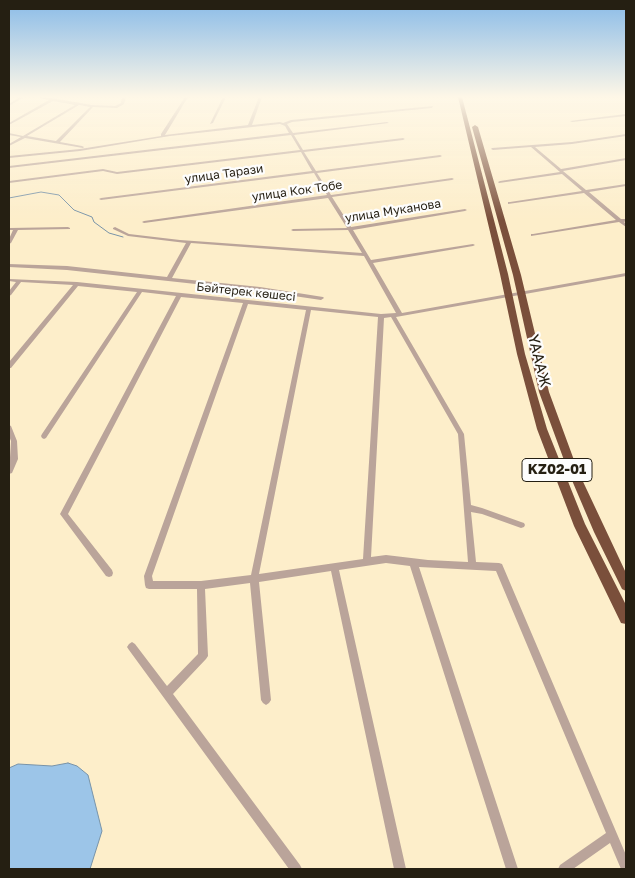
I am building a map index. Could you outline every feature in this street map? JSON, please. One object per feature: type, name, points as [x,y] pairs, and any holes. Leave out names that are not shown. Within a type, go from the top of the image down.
[{"type":"highway","name":"ҮАААЖ","points":[[470,138],[504,274],[530,390],[554,461],[580,526],[626,618]]},
{"type":"highway","name":"ҮАААЖ","points":[[478,138],[517,274],[544,392],[557,430],[596,524],[626,585]]},
{"type":"street","points":[[9,145],[22,138]]},
{"type":"street","points":[[29,138],[82,147]]},
{"type":"street","points":[[57,143],[62,138]]},
{"type":"street","points":[[32,154],[80,150],[156,138]]},
{"type":"street","points":[[9,167],[258,138]]},
{"type":"street","points":[[295,138],[370,262],[460,434],[472,566]]},
{"type":"street","points":[[493,150],[609,138]]},
{"type":"street","points":[[9,182],[103,170],[117,173],[403,139]]},
{"type":"street","points":[[9,157],[118,144]]},
{"type":"street","points":[[534,147],[560,172],[626,226]]},
{"type":"street","name":"улица Тарази","points":[[101,199],[440,156]]},
{"type":"street","points":[[500,182],[626,158]]},
{"type":"street","name":"улица Кок Тобе","points":[[144,222],[452,180]]},
{"type":"street","points":[[510,203],[626,184]]},
{"type":"street","name":"улица Муканова","points":[[293,230],[350,229],[465,210]]},
{"type":"street","points":[[534,235],[626,220]]},
{"type":"street","points":[[9,229],[68,228]]},
{"type":"street","points":[[115,228],[128,235],[189,242],[366,255]]},
{"type":"street","points":[[9,243],[16,229]]},
{"type":"street","points":[[169,279],[189,242]]},
{"type":"street","points":[[370,262],[473,245]]},
{"type":"street","points":[[9,266],[67,268],[260,289],[321,298]]},
{"type":"street","name":"Бәйтерек көшесі","points":[[9,280],[78,284],[381,316],[480,301],[626,274]]},
{"type":"street","points":[[9,294],[20,280]]},
{"type":"street","points":[[9,366],[78,284]]},
{"type":"street","points":[[44,436],[140,291]]},
{"type":"street","points":[[109,574],[64,514],[179,295]]},
{"type":"street","points":[[246,303],[148,576],[149,585],[201,585],[386,559],[499,567],[626,868]]},
{"type":"street","points":[[266,700],[254,579],[309,309]]},
{"type":"street","points":[[367,561],[381,316]]},
{"type":"street","points":[[9,428],[14,441],[14,459],[9,471]]},
{"type":"street","points":[[467,508],[482,511],[520,525]]},
{"type":"street","points":[[413,562],[512,869]]},
{"type":"street","points":[[334,566],[400,869]]},
{"type":"street","points":[[166,694],[203,656],[201,585]]},
{"type":"street","points":[[132,648],[296,869]]},
{"type":"street","points":[[564,869],[612,835]]},
{"type":"water","points":[[68,763],[77,766],[88,775],[102,831],[90,869],[9,869],[9,768],[18,764],[52,766]]},
{"type":"waterway","points":[[9,198],[41,192],[59,195],[74,210],[92,217],[94,222],[109,233],[123,237]]}]
